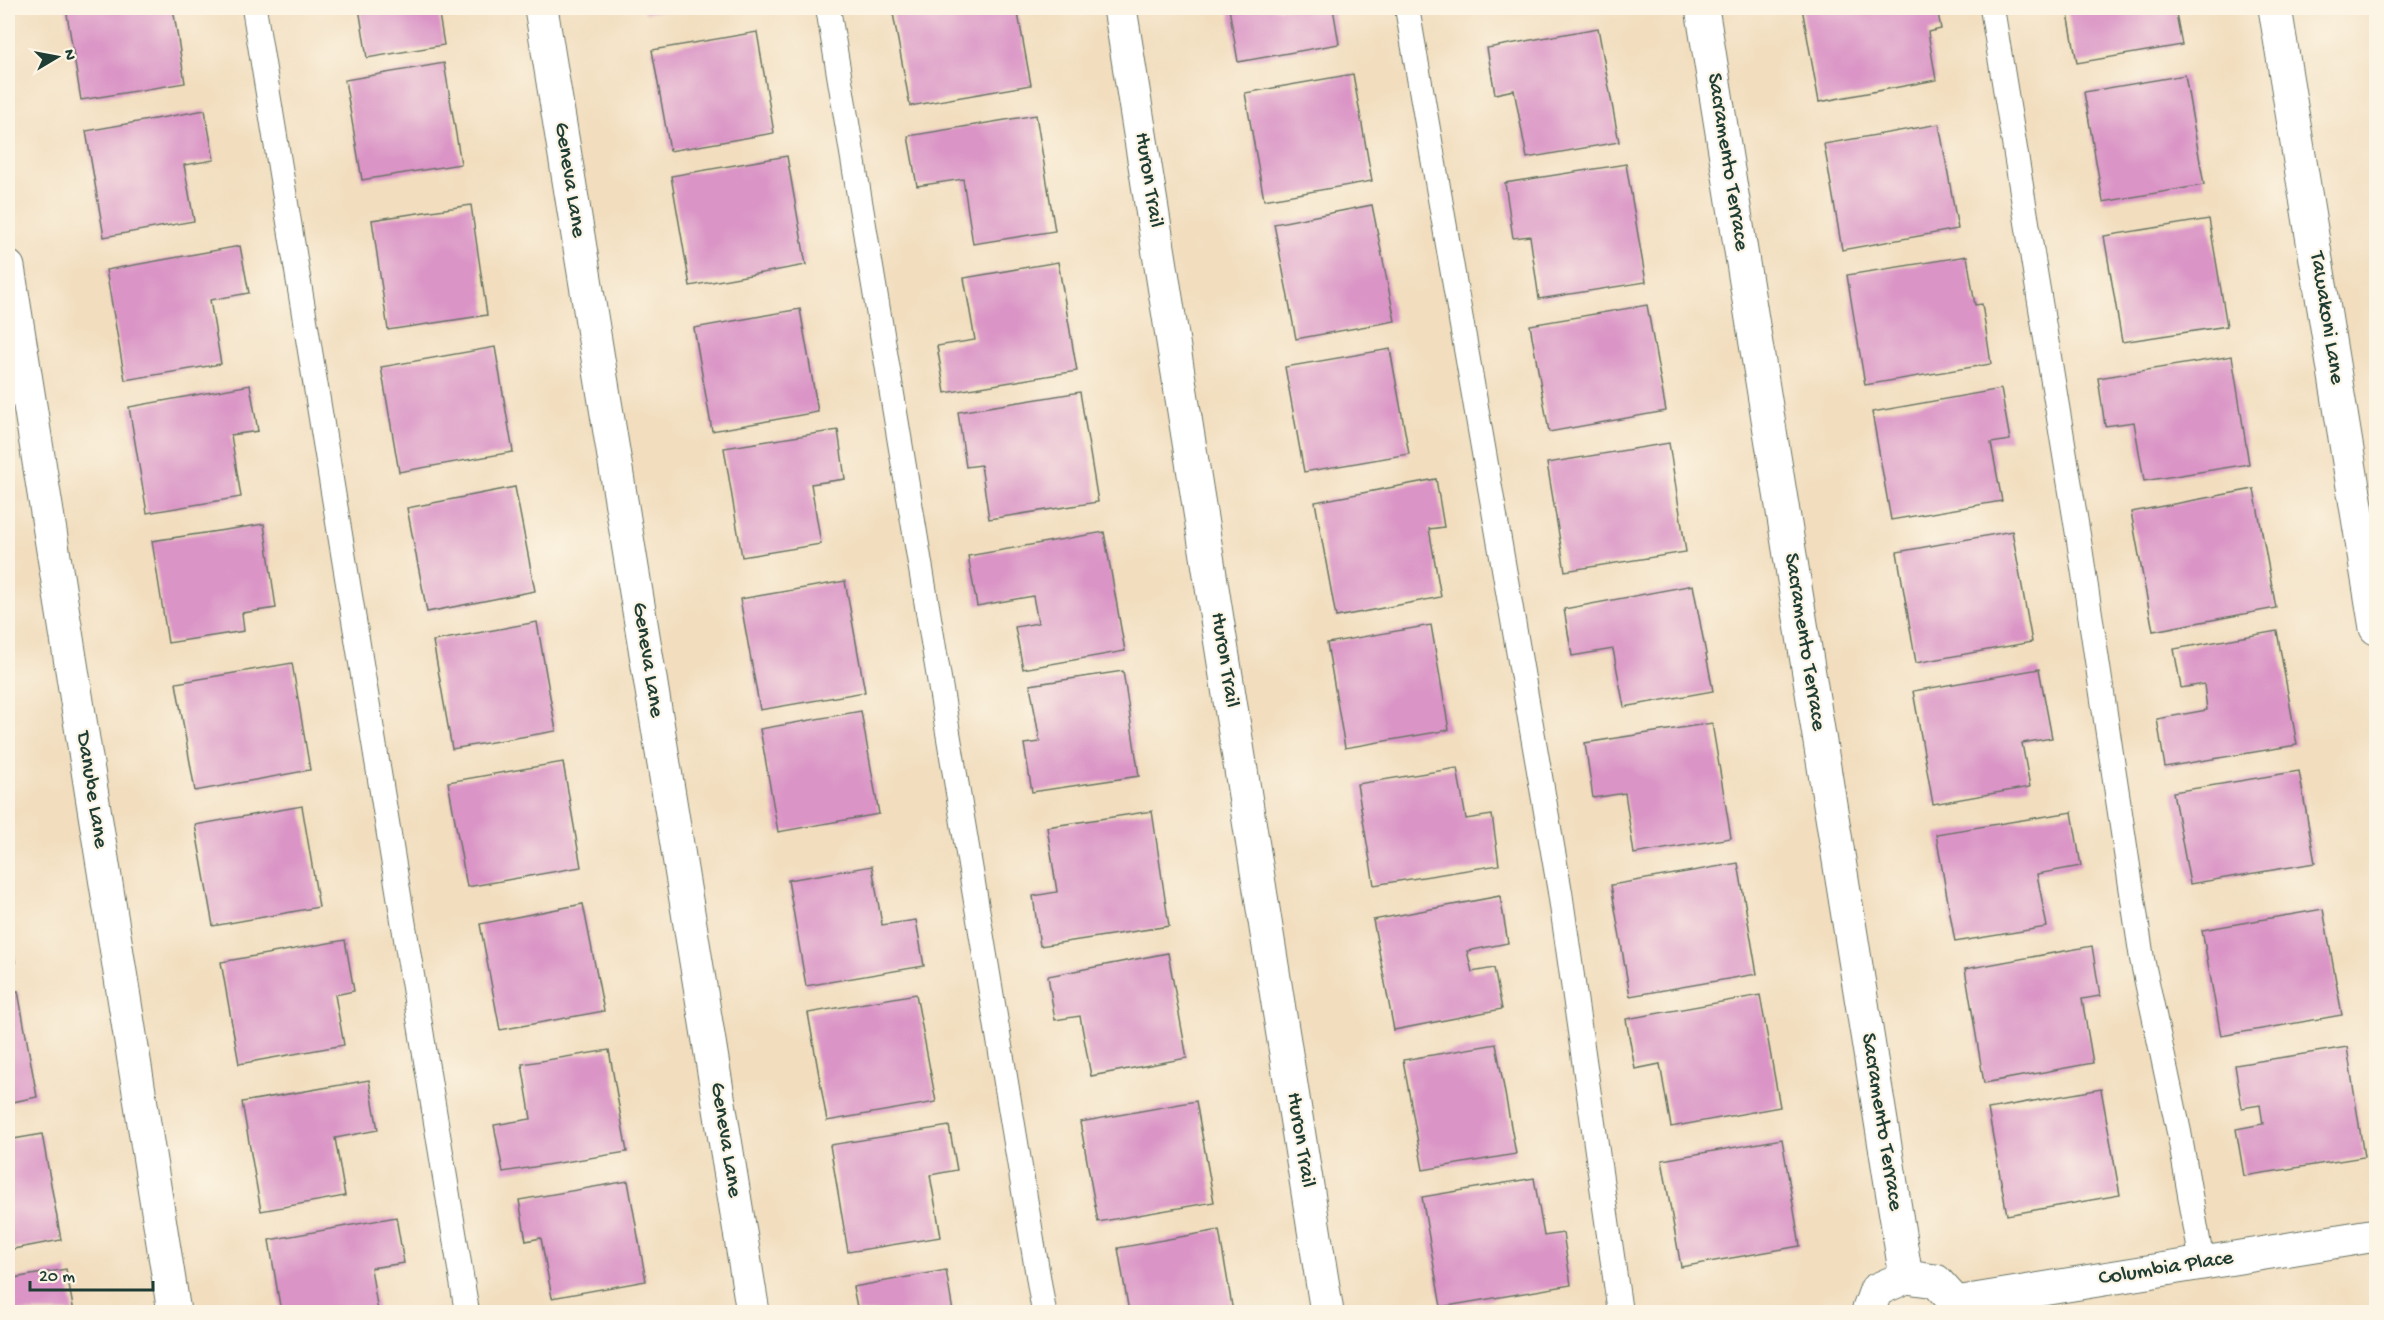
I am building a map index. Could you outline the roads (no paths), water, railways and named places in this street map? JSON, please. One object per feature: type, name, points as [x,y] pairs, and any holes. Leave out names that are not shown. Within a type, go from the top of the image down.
[{"type":"street","name":"Geneva Lane","points":[[541,8],[753,1312]]},
{"type":"street","name":"Huron Trail","points":[[1120,8],[1328,1312]]},
{"type":"street","name":"Sacramento Terrace","points":[[1702,8],[1906,1277]]},
{"type":"street","name":"Tawakoni Lane","points":[[2275,8],[2376,628]]},
{"type":"street","name":"Danube Lane","points":[[8,267],[174,1312]]},
{"type":"street","name":"Columbia Place","points":[[1906,1277],[1935,1281],[1953,1308],[2202,1263],[2376,1235]]},
{"type":"street","points":[[1868,1312],[1876,1290],[1906,1277]]},
{"type":"lane","points":[[254,8],[466,1312]]},
{"type":"lane","points":[[828,8],[1044,1312]]},
{"type":"lane","points":[[1407,8],[1560,892],[1620,1312]]},
{"type":"lane","points":[[1992,8],[2071,495],[2142,958],[2179,1132],[2202,1263]]}]
